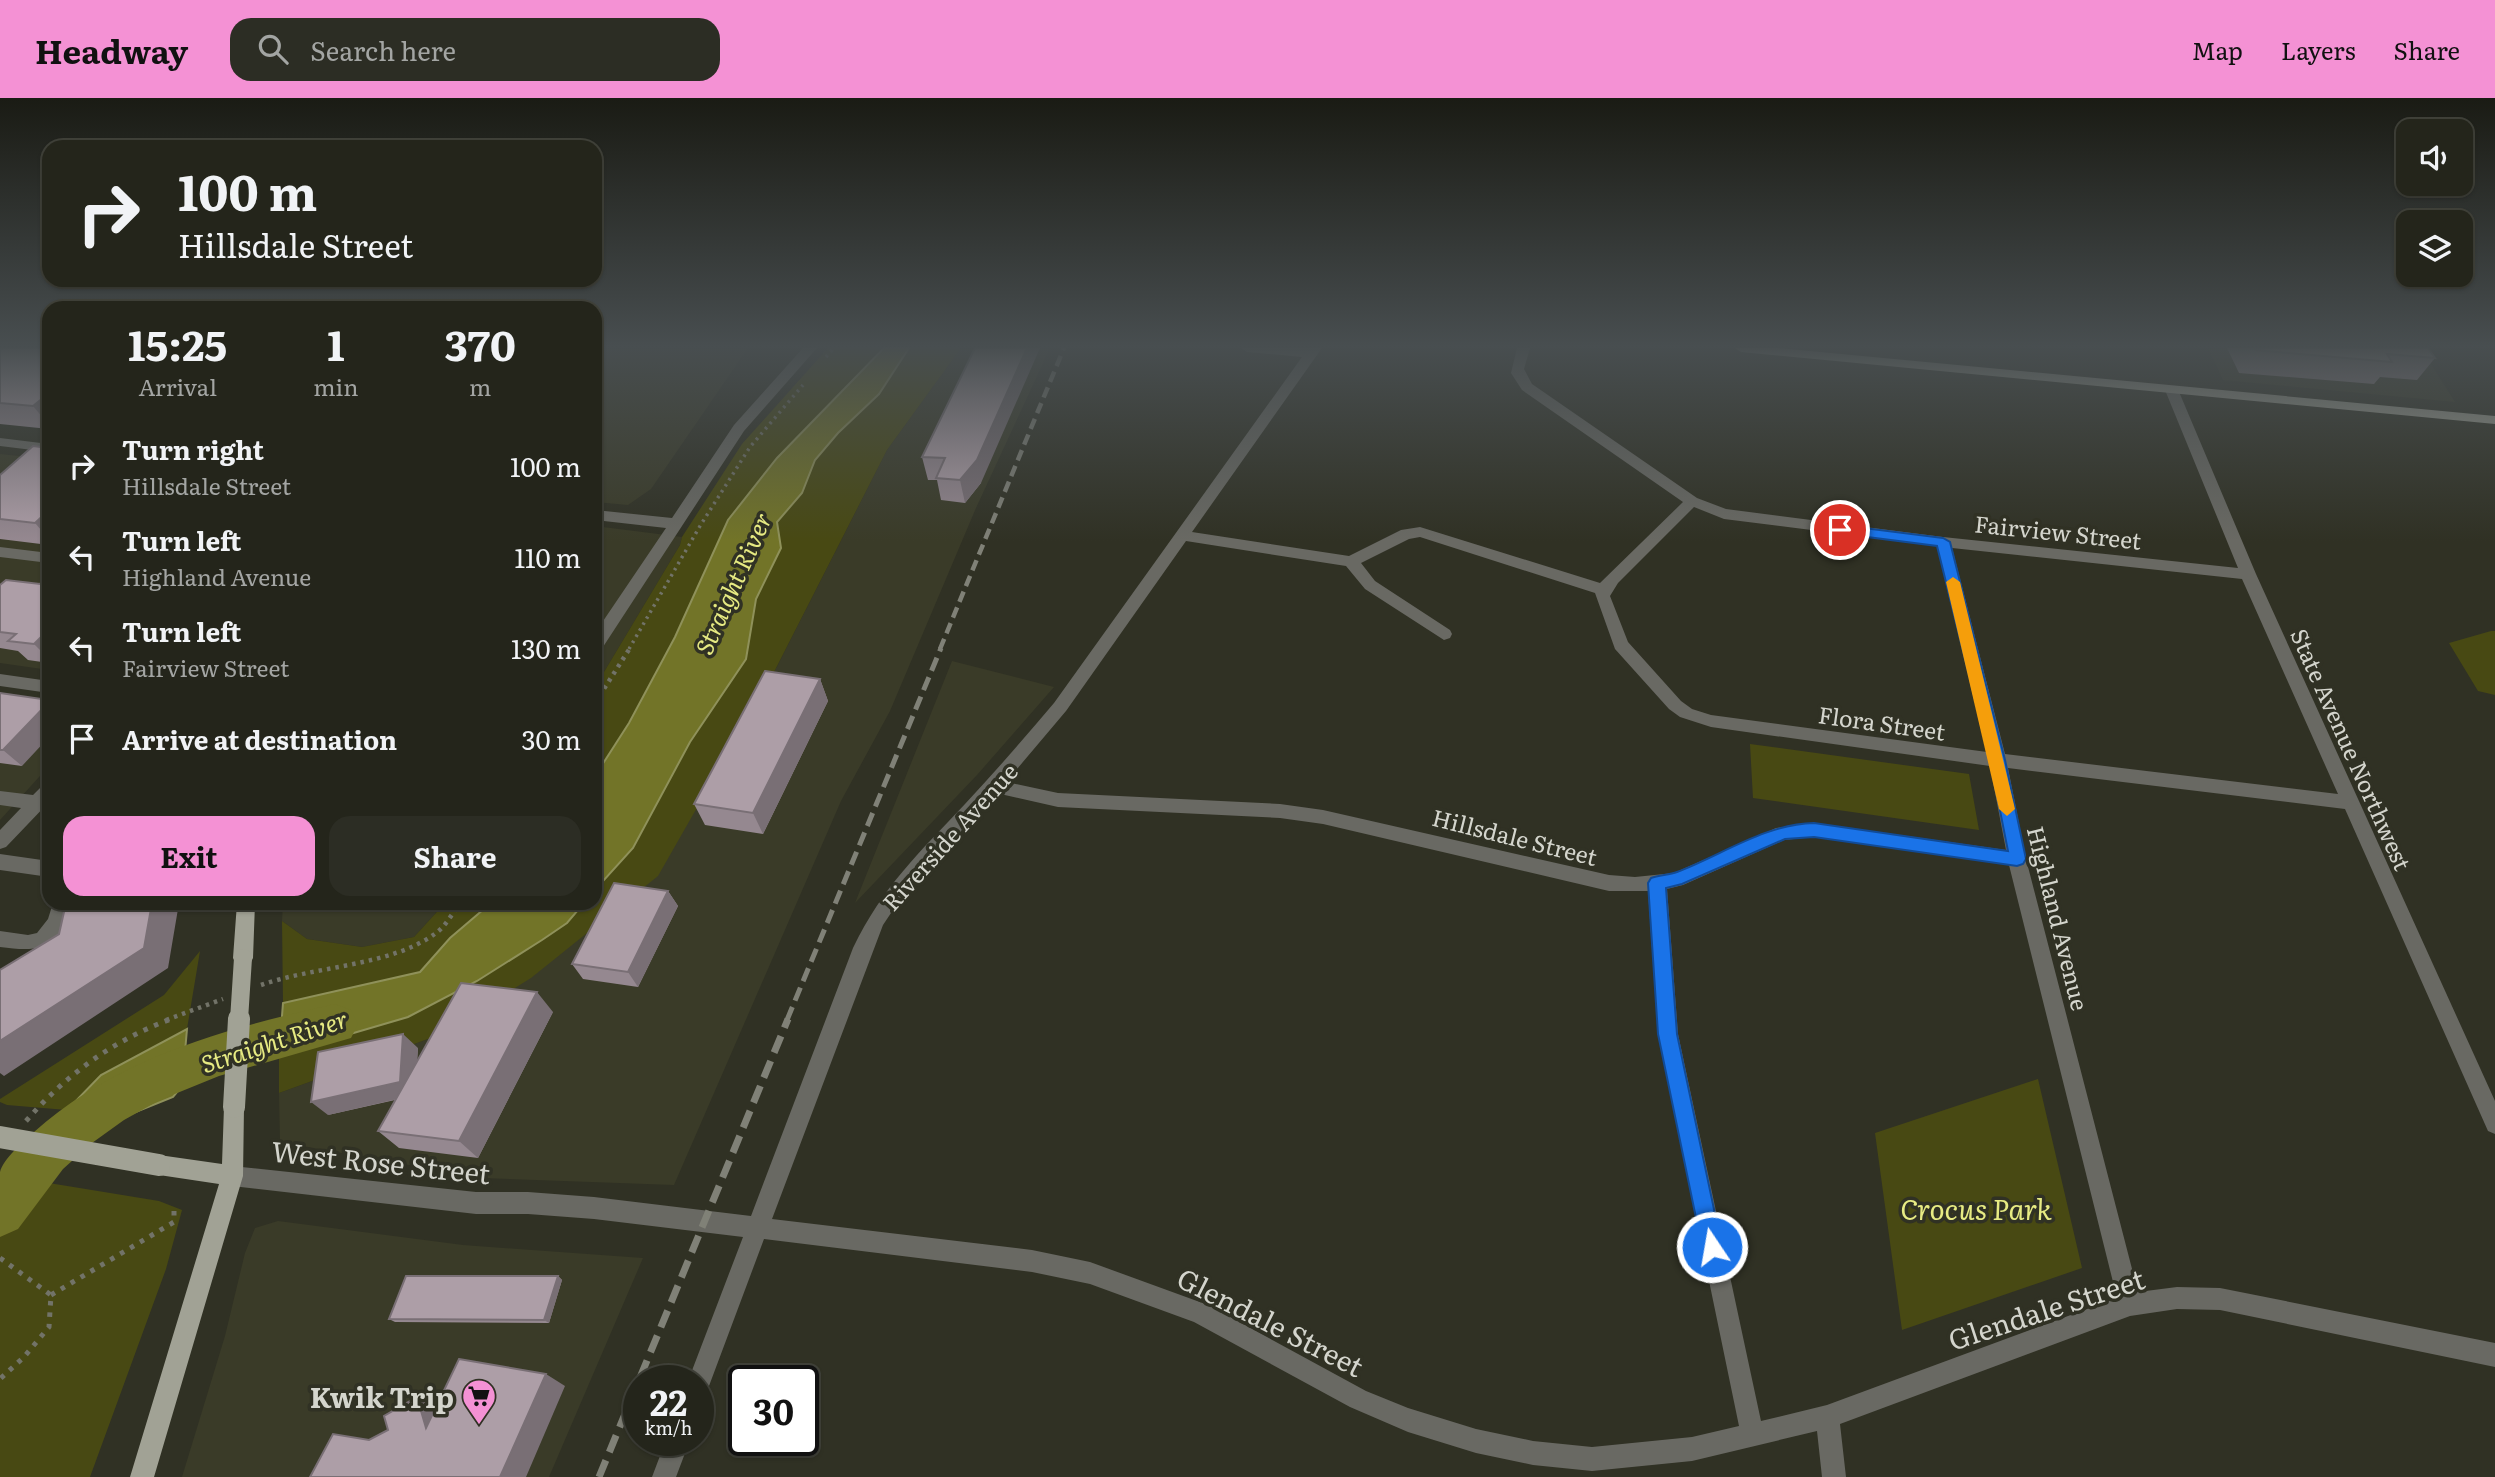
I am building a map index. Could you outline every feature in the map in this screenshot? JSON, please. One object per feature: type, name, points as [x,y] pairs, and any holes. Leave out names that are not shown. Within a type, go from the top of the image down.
[{"type":"main road","points":[[2413,412],[2495,420]]},
{"type":"main road","points":[[142,1475],[232,1177],[246,910]]},
{"type":"main road","name":"West Rose Street","points":[[0,1137],[232,1177]]},
{"type":"street","points":[[602,636],[739,428],[753,412]]},
{"type":"street","name":"Riverside Avenue","points":[[706,1365],[863,948],[876,920],[898,887],[993,786],[1060,707],[1269,412]]},
{"type":"street","name":"Fairview Street","points":[[1566,412],[1692,501],[1708,509],[1738,517],[2248,574]]},
{"type":"street","name":"State Avenue Northwest","points":[[2181,412],[2248,574],[2495,1124]]},
{"type":"street","points":[[0,442],[42,447]]},
{"type":"street","points":[[1182,535],[1351,561],[1406,534],[1420,532],[1603,590],[1692,501]]},
{"type":"street","points":[[602,516],[677,524]]},
{"type":"street","name":"Highland Avenue","points":[[1943,542],[1998,760],[2017,859],[2130,1305]]},
{"type":"street","points":[[0,552],[42,557]]},
{"type":"street","points":[[1351,561],[1370,585],[1444,634]]},
{"type":"street","name":"Flora Street","points":[[1603,590],[1602,602],[1621,645],[1675,705],[1686,713],[1711,721],[1998,760],[2351,803]]},
{"type":"street","points":[[0,680],[42,686]]},
{"type":"street","name":"Hillsdale Street","points":[[993,786],[1058,800],[1280,811],[1323,817],[1609,883],[1657,883],[1676,880],[1782,833],[1798,830],[1814,830],[2017,859]]},
{"type":"street","points":[[0,798],[42,797]]},
{"type":"street","points":[[3,836],[42,798]]},
{"type":"street","points":[[0,862],[42,868]]},
{"type":"street","points":[[1657,883],[1668,1034],[1752,1433]]},
{"type":"street","points":[[0,939],[28,943],[43,940],[57,922],[60,910]]},
{"type":"street","name":"West Rose Street","points":[[232,1177],[476,1203],[528,1203],[594,1208],[758,1228]]},
{"type":"street","name":"Glendale Street","points":[[758,1228],[1032,1261],[1090,1273],[1200,1313],[1358,1399],[1408,1420],[1476,1441],[1533,1453],[1592,1459],[1644,1456],[1692,1449],[1827,1417],[2130,1305],[2177,1298],[2220,1299],[2495,1354]]},
{"type":"street","points":[[1827,1417],[1834,1477]]},
{"type":"street","points":[[664,1477],[672,1456]]},
{"type":"path","points":[[602,691],[750,447],[779,412]]},
{"type":"path","points":[[51,1295],[174,1222],[174,1205]]},
{"type":"path","points":[[0,1258],[51,1295]]},
{"type":"path","points":[[0,1379],[24,1357],[49,1327],[51,1295]]},
{"type":"shaded area","points":[[602,412],[704,412],[651,489],[628,505],[602,503]]},
{"type":"shaded area","points":[[914,412],[1020,412],[976,508],[890,711],[841,801],[674,1185],[482,1178],[280,1142],[279,1093],[439,1035],[608,918],[771,678],[887,450]]},
{"type":"shaded area","points":[[0,454],[42,458],[42,669],[0,663]]},
{"type":"shaded area","points":[[602,527],[682,537],[680,545],[602,675]]},
{"type":"shaded area","points":[[952,661],[1054,687],[977,775],[855,903]]},
{"type":"shaded area","points":[[0,696],[42,701],[42,774],[0,820]]},
{"type":"shaded area","points":[[283,910],[439,910],[414,937],[362,947],[307,939],[282,921]]},
{"type":"shaded area","points":[[278,1221],[463,1245],[643,1258],[549,1477],[182,1477],[225,1336],[245,1253],[255,1228]]},
{"type":"green space","points":[[770,412],[821,412],[777,458],[728,520],[675,637],[629,723],[602,765],[602,675],[680,545],[682,537],[742,444]]},
{"type":"green space","points":[[855,412],[914,412],[887,450],[771,678],[658,876],[531,978],[439,1035],[279,1093],[279,1055],[408,1017],[477,981],[567,923],[578,910],[602,910],[602,882],[633,848],[690,742],[746,659],[756,599],[781,548],[777,522],[802,493],[815,460]]},
{"type":"green space","points":[[2495,631],[2495,695],[2478,691],[2449,643]]},
{"type":"green space","points":[[1750,744],[1969,774],[1979,830],[1753,798]]},
{"type":"green space","points":[[439,910],[483,910],[450,938],[420,972],[283,1003],[282,921],[307,939],[362,947],[414,937]]},
{"type":"green space","points":[[200,951],[187,1029],[101,1075],[67,1110],[7,1105],[0,1102],[0,1099],[164,995]]},
{"type":"green space","name":"Crocus Park","points":[[2038,1079],[2082,1268],[1902,1330],[1875,1133]]},
{"type":"green space","points":[[0,1175],[159,1201],[182,1210],[166,1269],[90,1477],[0,1477]]},
{"type":"water","points":[[821,412],[860,412],[815,460],[802,493],[777,522],[781,548],[756,599],[746,659],[690,742],[633,848],[602,882],[602,765],[629,723],[675,637],[728,520],[777,458]]},
{"type":"water","points":[[483,910],[578,910],[567,923],[477,981],[408,1017],[279,1055],[283,1003],[420,972],[450,938]]},
{"type":"water","points":[[187,1029],[182,1086],[173,1097],[121,1118],[67,1110],[101,1075]]},
{"type":"building","points":[[944,412],[998,412],[977,460],[960,480],[936,478],[945,458],[922,457]]},
{"type":"building","points":[[33,446],[42,447],[42,516],[35,523],[0,519],[0,475]]},
{"type":"building","points":[[6,580],[40,584],[42,582],[42,637],[34,644],[8,641],[16,634],[0,632],[0,585]]},
{"type":"building","points":[[765,671],[820,679],[753,813],[694,804]]},
{"type":"building","points":[[0,693],[42,699],[42,709],[0,750]]},
{"type":"building","points":[[614,883],[668,891],[628,972],[572,964]]},
{"type":"building","points":[[64,910],[151,910],[144,948],[0,1041],[0,970],[59,934]]},
{"type":"building","points":[[461,983],[537,992],[459,1141],[378,1131]]},
{"type":"building","points":[[403,1034],[400,1082],[311,1102],[318,1052]]},
{"type":"building","points":[[406,1276],[558,1276],[544,1320],[389,1319]]},
{"type":"building","name":"Kwik Trip","points":[[459,1359],[546,1374],[500,1477],[310,1477],[333,1434],[369,1440],[388,1430],[384,1416],[417,1397],[426,1428]]},
{"type":"waterway","name":"Straight River","points":[[0,1212],[46,1153],[75,1127],[108,1104],[180,1068],[219,1054],[335,1024]]},
{"type":"railway","points":[[940,649],[1037,412]]},
{"type":"railway","points":[[787,1020],[941,648]]},
{"type":"railway","points":[[599,1477],[788,1019]]},
{"type":"slow traffic","points":[[1953,582],[1998,760],[2007,809]]},
{"type":"place","name":"Kwik Trip","points":[[479,1426]]},
{"type":"route","points":[[1712,1247],[1668,1034],[1657,883],[1676,880],[1782,833],[1798,830],[1814,830],[2017,859],[1998,760],[1943,542],[1840,530]]}]
